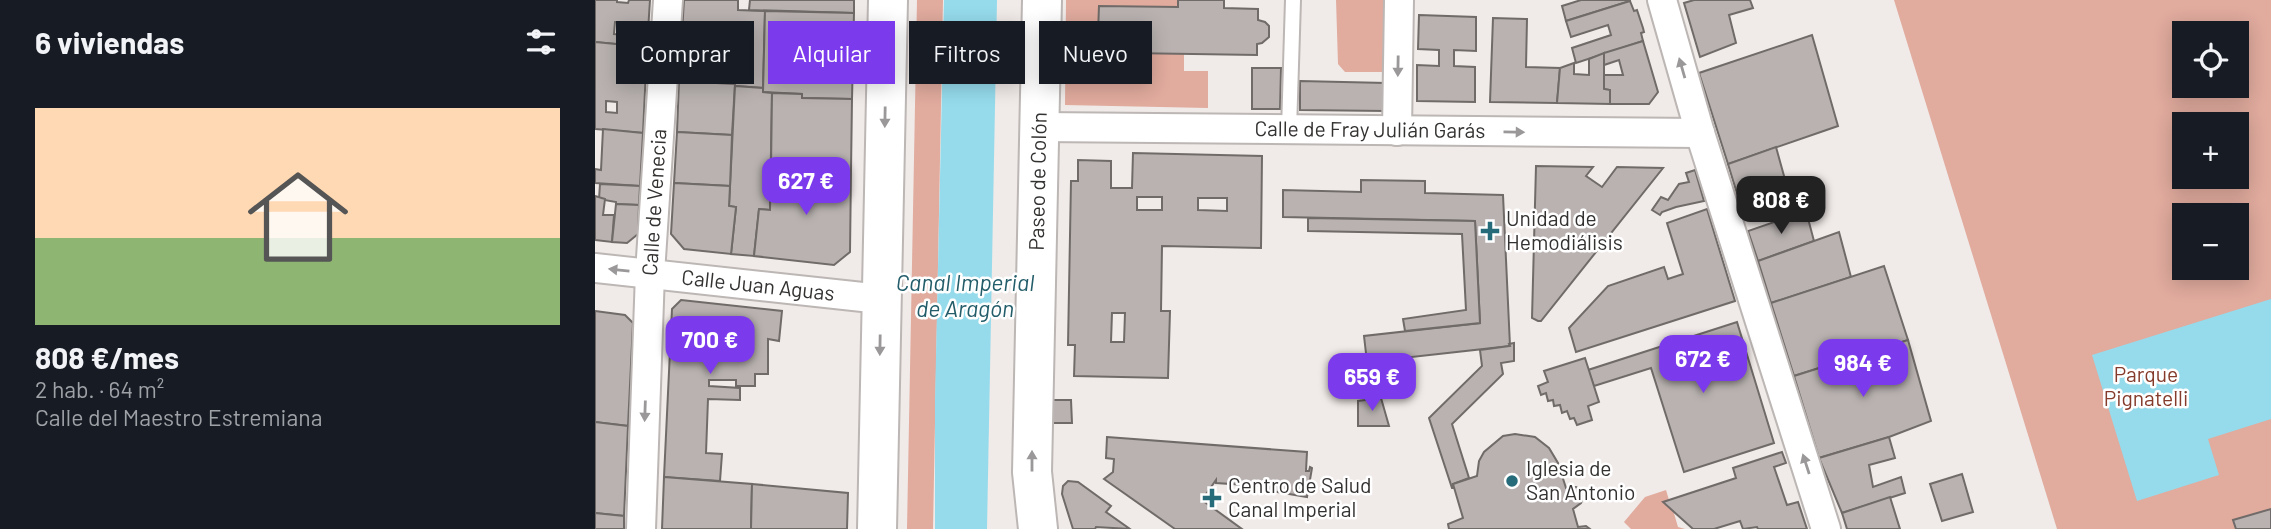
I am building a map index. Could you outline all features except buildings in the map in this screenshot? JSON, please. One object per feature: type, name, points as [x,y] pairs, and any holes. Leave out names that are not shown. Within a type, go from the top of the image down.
[{"type":"main road","points":[[877,529],[888,0]]},
{"type":"main road","name":"Paseo de Colón","points":[[1038,529],[1032,460],[1042,0]]},
{"type":"street","name":"Calle de Venecia","points":[[641,529],[650,274],[669,0]]},
{"type":"street","points":[[1397,131],[1399,0]]},
{"type":"street","points":[[1662,0],[1700,133],[1826,529]]},
{"type":"street","name":"Calle de Fray Julián Garás","points":[[1039,127],[1700,133]]},
{"type":"street","name":"Calle Juan Aguas","points":[[595,268],[881,299]]},
{"type":"lane","points":[[1289,130],[1293,0]]},
{"type":"green space","points":[[917,0],[943,0],[943,21],[917,21]]},
{"type":"green space","points":[[1066,0],[1178,0],[1178,7],[1099,6],[1098,21],[1066,21]]},
{"type":"green space","points":[[1336,0],[1387,0],[1386,72],[1345,72],[1338,64]]},
{"type":"green space","name":"Parque Pignatelli","points":[[1894,0],[2271,0],[2271,529],[2057,529]]},
{"type":"green space","points":[[1152,53],[1184,54],[1184,71],[1208,71],[1208,108],[1065,105],[1065,84],[1152,84]]},
{"type":"green space","points":[[915,84],[941,84],[933,529],[907,529]]},
{"type":"green space","points":[[1666,490],[1669,500],[1664,502],[1673,510],[1678,527],[1685,529],[1631,529],[1624,522],[1645,497]]},
{"type":"water","name":"Canal Imperial de Aragón","points":[[944,0],[997,0],[997,21],[944,21]]},
{"type":"water","name":"Canal Imperial de Aragón","points":[[942,84],[995,84],[987,529],[935,529]]},
{"type":"water","points":[[2271,299],[2271,419],[2208,439],[2219,475],[2137,501],[2092,355]]},
{"type":"place","name":"Unidad de Hemodiálisis","points":[[1490,231]]},
{"type":"place","name":"Iglesia de San Antonio","points":[[1512,481]]},
{"type":"place","name":"Centro de Salud Canal Imperial","points":[[1212,498]]}]
